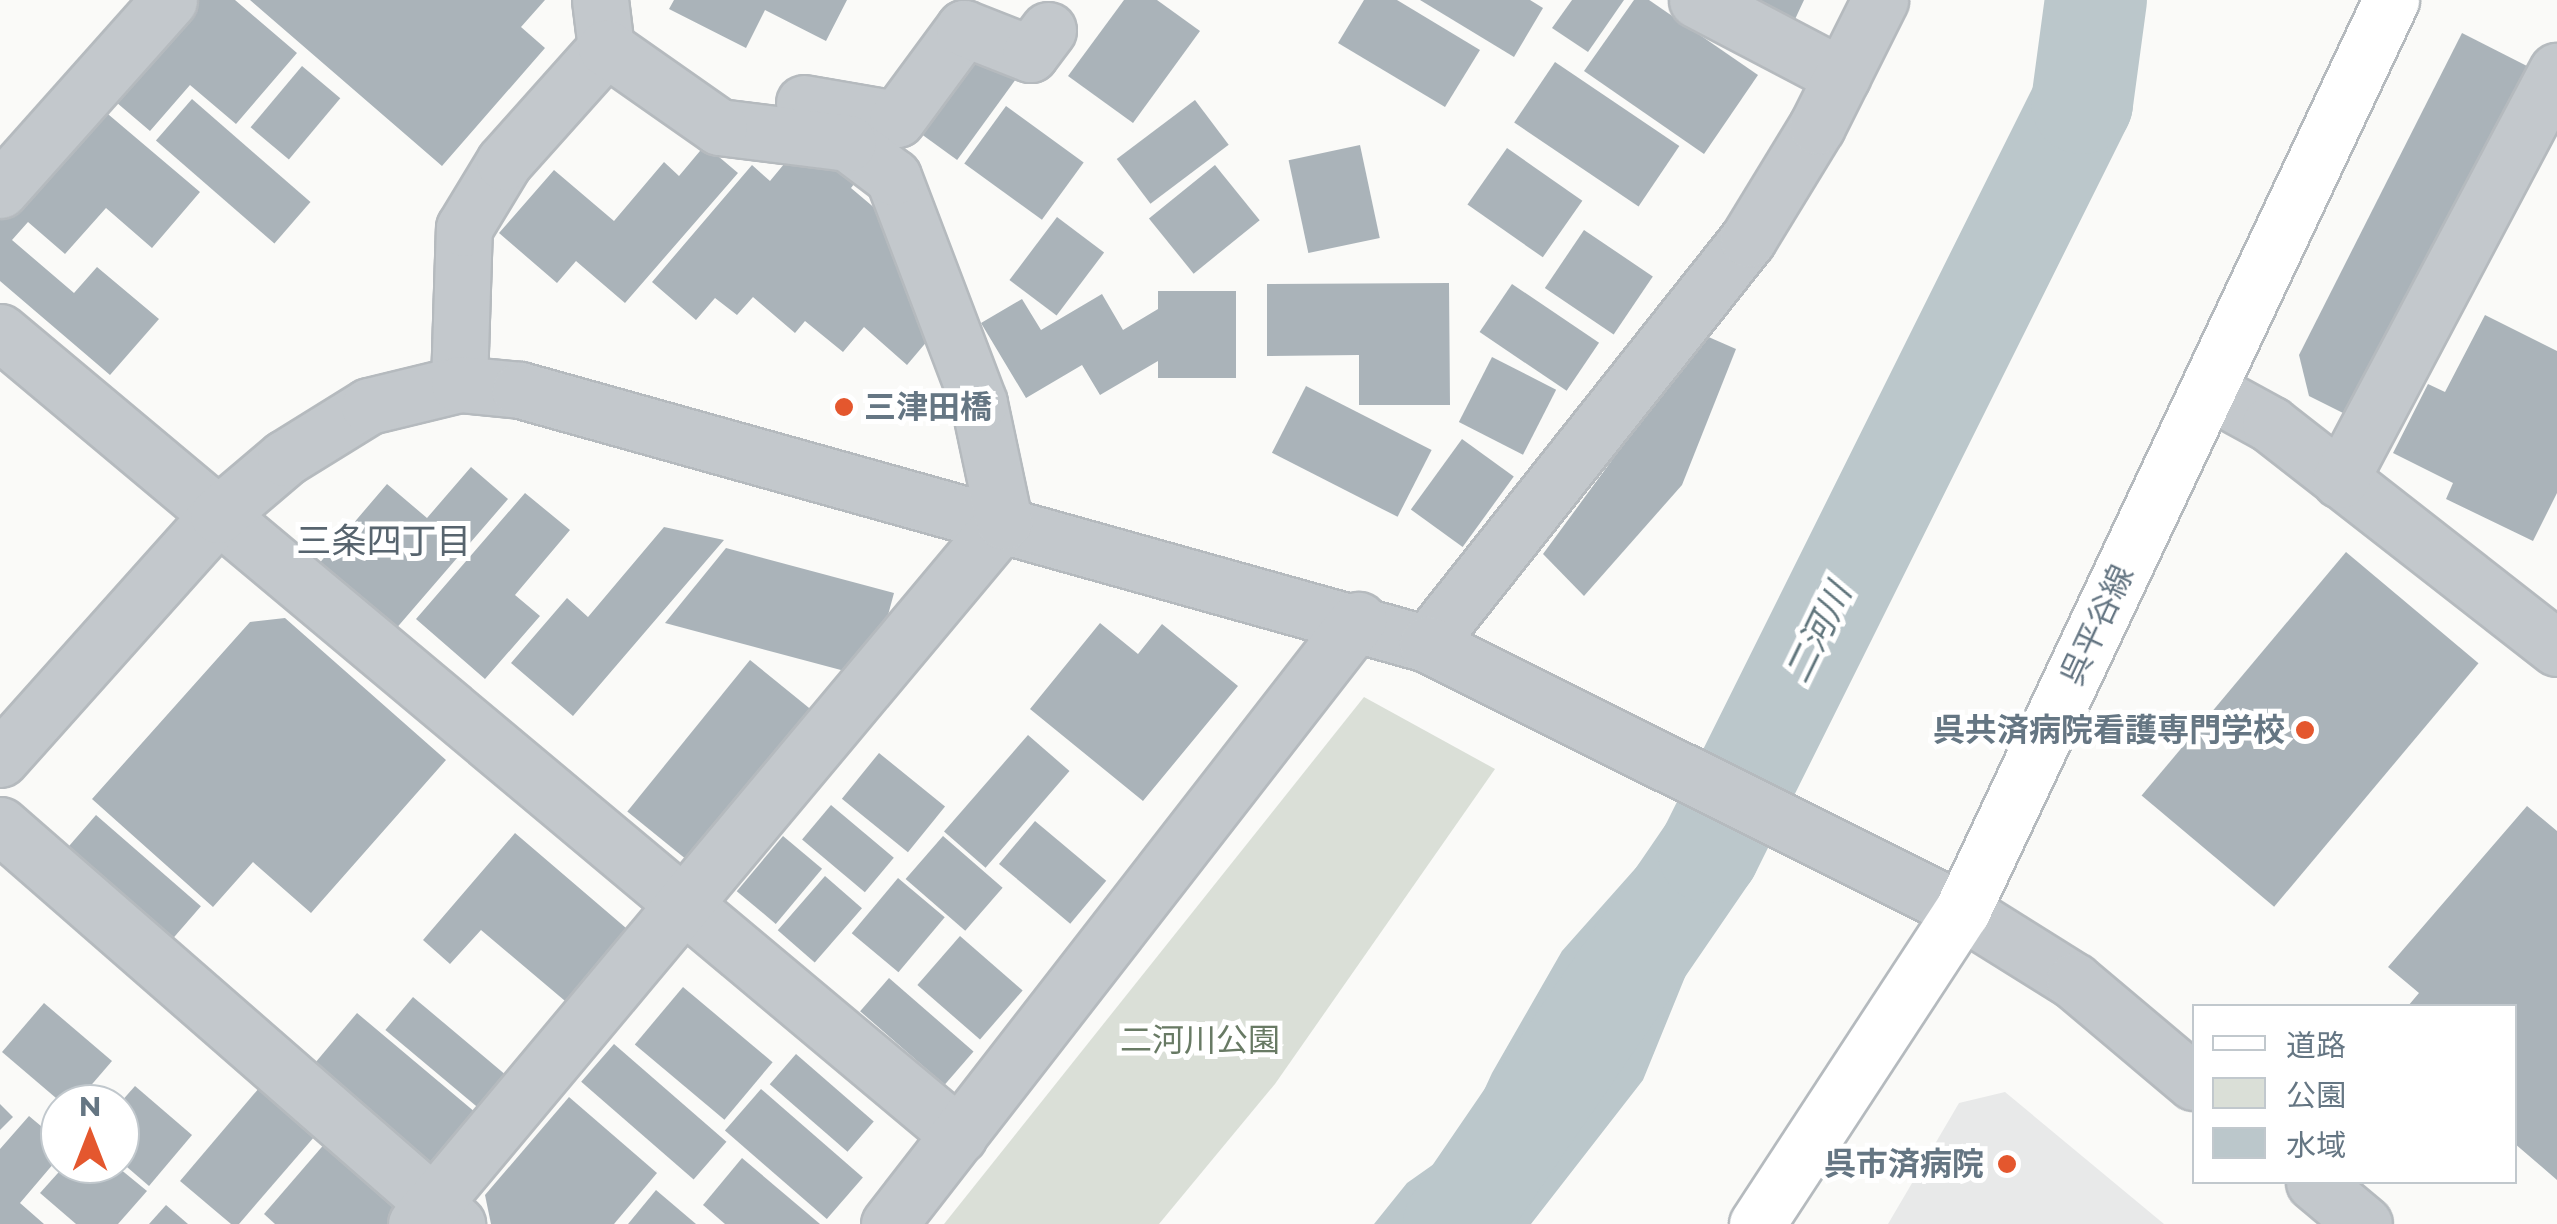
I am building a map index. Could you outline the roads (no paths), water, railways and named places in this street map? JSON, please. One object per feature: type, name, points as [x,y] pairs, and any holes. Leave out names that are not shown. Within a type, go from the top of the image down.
[{"type":"main road","name":"呉平谷線","points":[[1757,1224],[1962,910],[2391,0]]},
{"type":"street","points":[[0,190],[169,0]]},
{"type":"street","points":[[1697,0],[1842,76]]},
{"type":"street","points":[[1427,644],[1748,239],[1842,76],[1880,0]]},
{"type":"street","points":[[613,39],[650,43],[724,89],[898,120],[964,28],[1030,54],[1048,30]]},
{"type":"street","points":[[459,384],[464,228],[504,162],[613,39]]},
{"type":"street","points":[[613,39],[719,127],[848,143],[893,177],[980,403],[1004,521]]},
{"type":"street","points":[[2340,480],[2557,71]]},
{"type":"street","points":[[0,332],[959,1135]]},
{"type":"street","points":[[0,758],[218,515],[285,458],[369,406],[459,384],[520,390],[1358,620],[1427,644],[1962,910],[2074,980],[2192,1080]]},
{"type":"street","points":[[2208,390],[2270,424],[2557,648]]},
{"type":"street","points":[[0,825],[435,1217],[680,902],[1004,521]]},
{"type":"street","points":[[889,1224],[1358,620]]},
{"type":"street","points":[[2316,1184],[2364,1224]]},
{"type":"water","points":[[1650,852],[1716,901],[1643,1080],[1531,1224],[1374,1224],[1407,1183],[1458,1147],[1492,1073],[1562,951]]},
{"type":"waterway","name":"二河川","points":[[1454,1224],[1709,852],[2082,103],[2096,0]]},
{"type":"place","name":"三津田橋","points":[[844,407]]},
{"type":"place","name":"呉共済病院看護専門学校","points":[[2305,730]]},
{"type":"place","name":"呉市済病院","points":[[2007,1164]]},
{"type":"district","name":"三条四丁目","points":[[384,541]]},
{"type":"park label","name":"二河川公園","points":[[1200,1040]]}]
